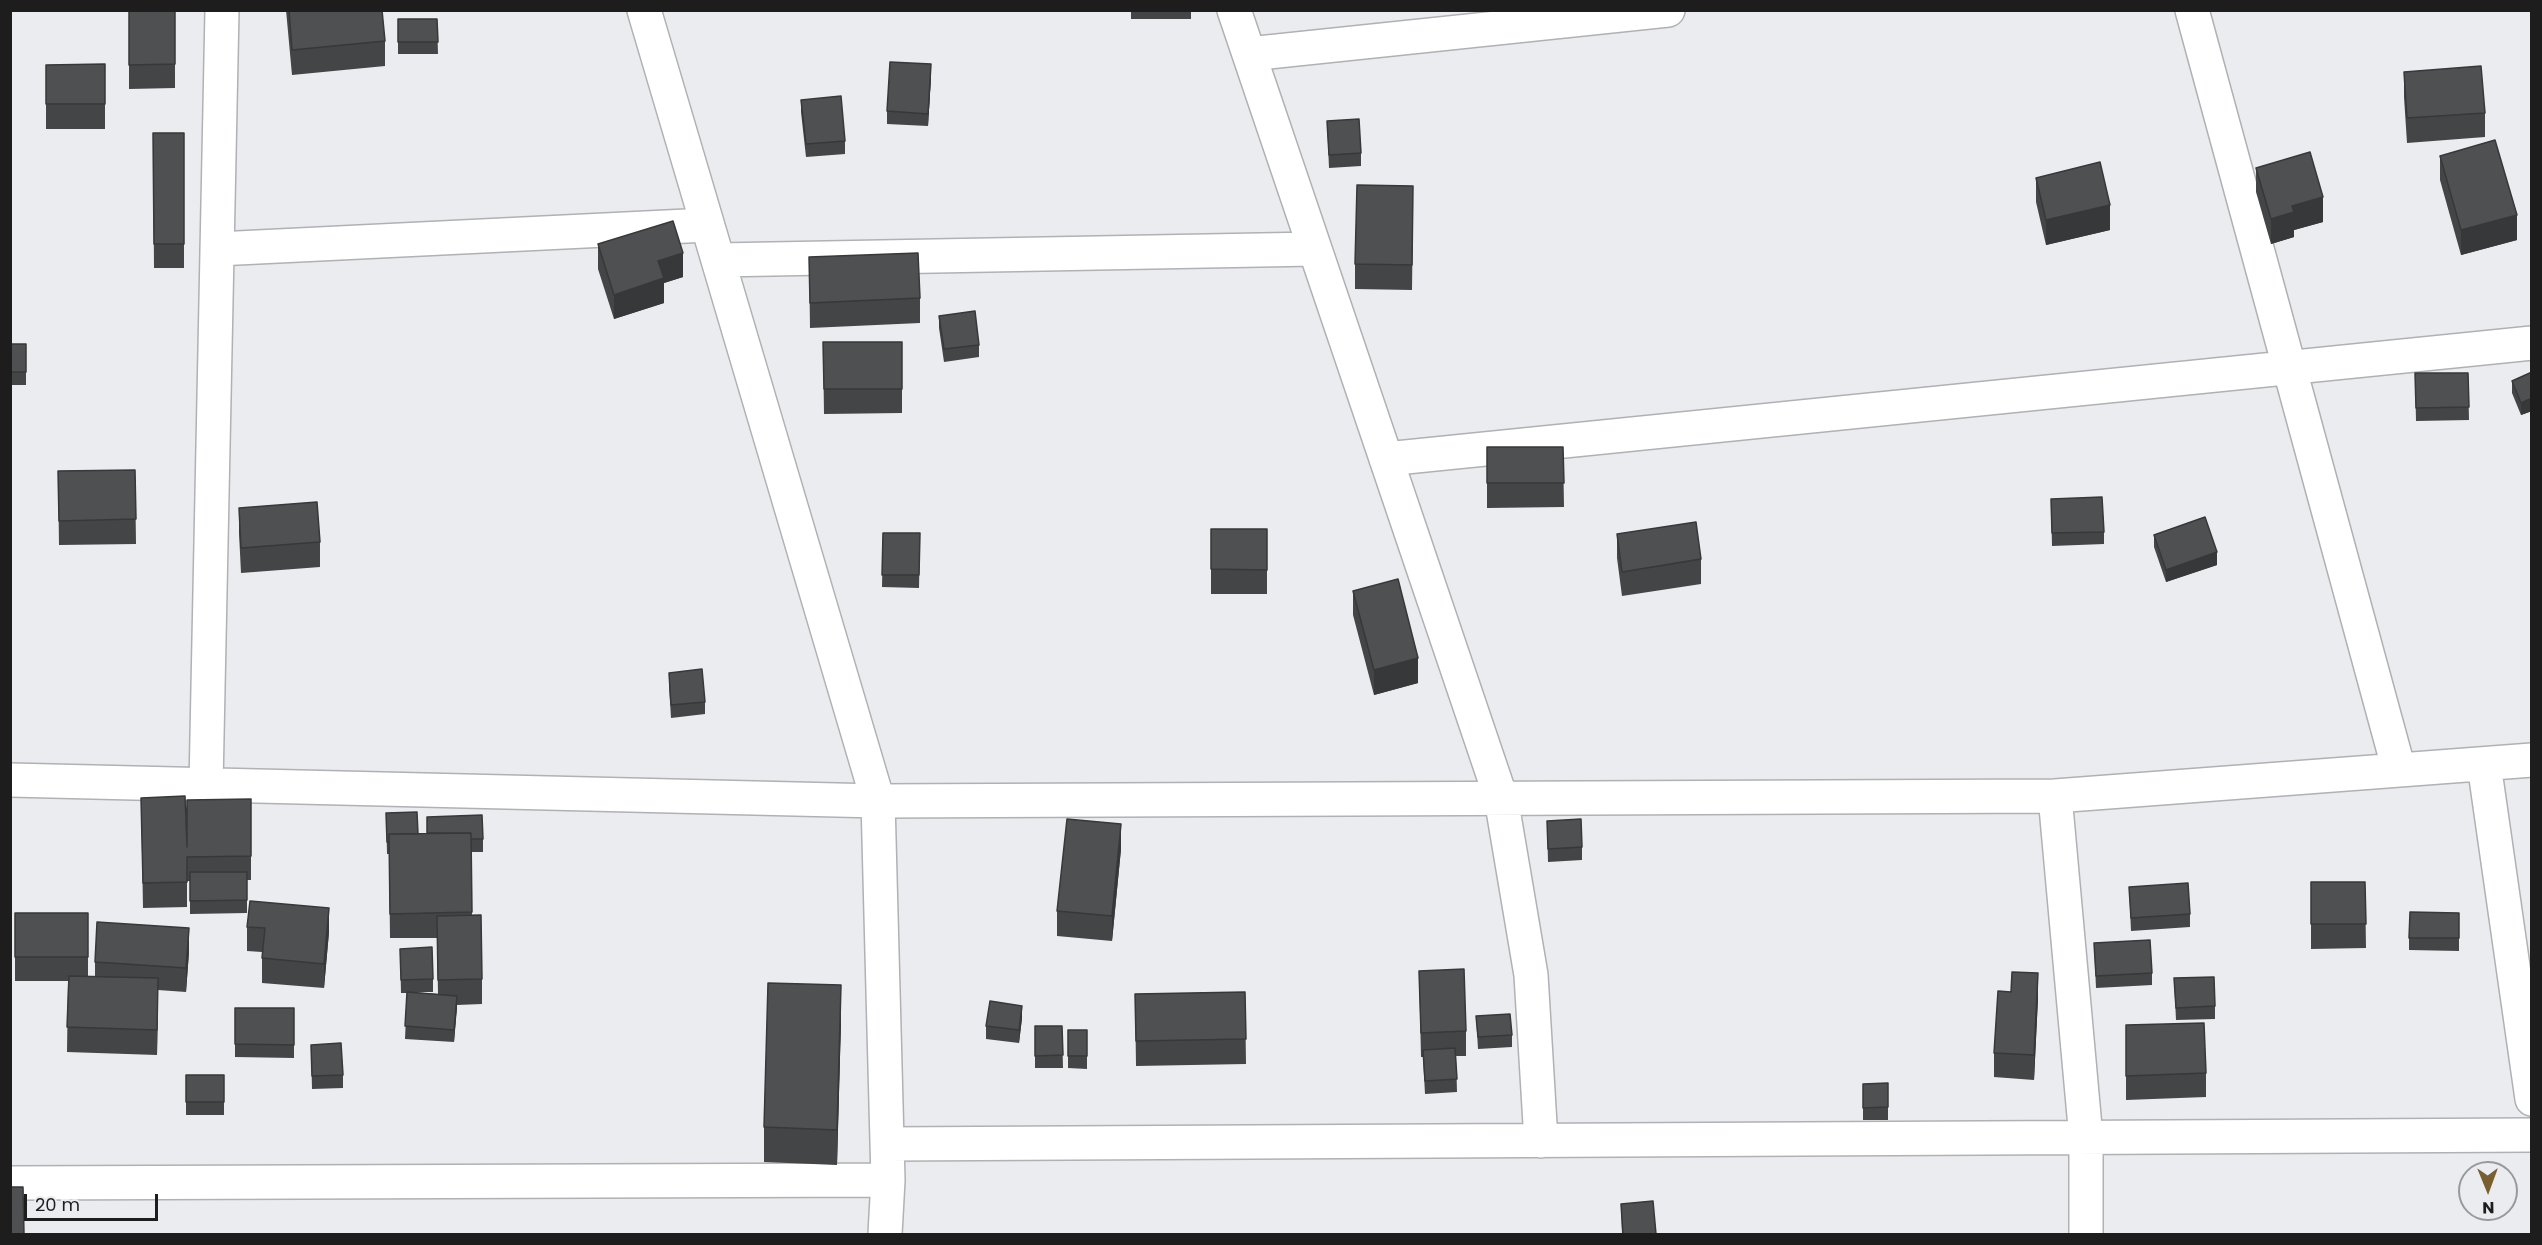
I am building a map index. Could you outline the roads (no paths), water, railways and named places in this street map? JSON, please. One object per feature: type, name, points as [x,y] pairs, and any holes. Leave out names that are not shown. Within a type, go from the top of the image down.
[{"type":"street","points":[[206,785],[222,10]]},
{"type":"street","points":[[644,10],[878,801],[888,1180],[885,1234]]},
{"type":"street","points":[[1234,10],[1501,798],[1531,975],[1541,1141]]},
{"type":"street","points":[[1249,54],[1668,10]]},
{"type":"street","points":[[2192,10],[2399,770]]},
{"type":"street","points":[[217,249],[707,225]]},
{"type":"street","points":[[718,260],[1315,249]]},
{"type":"street","points":[[1386,459],[2532,343]]},
{"type":"street","points":[[10,780],[878,801],[2055,796],[2532,760]]},
{"type":"street","points":[[2484,764],[2532,1100]]},
{"type":"street","points":[[2055,796],[2086,1138],[2086,1234]]},
{"type":"street","points":[[887,1144],[2532,1135]]},
{"type":"street","points":[[10,1183],[888,1180]]}]
